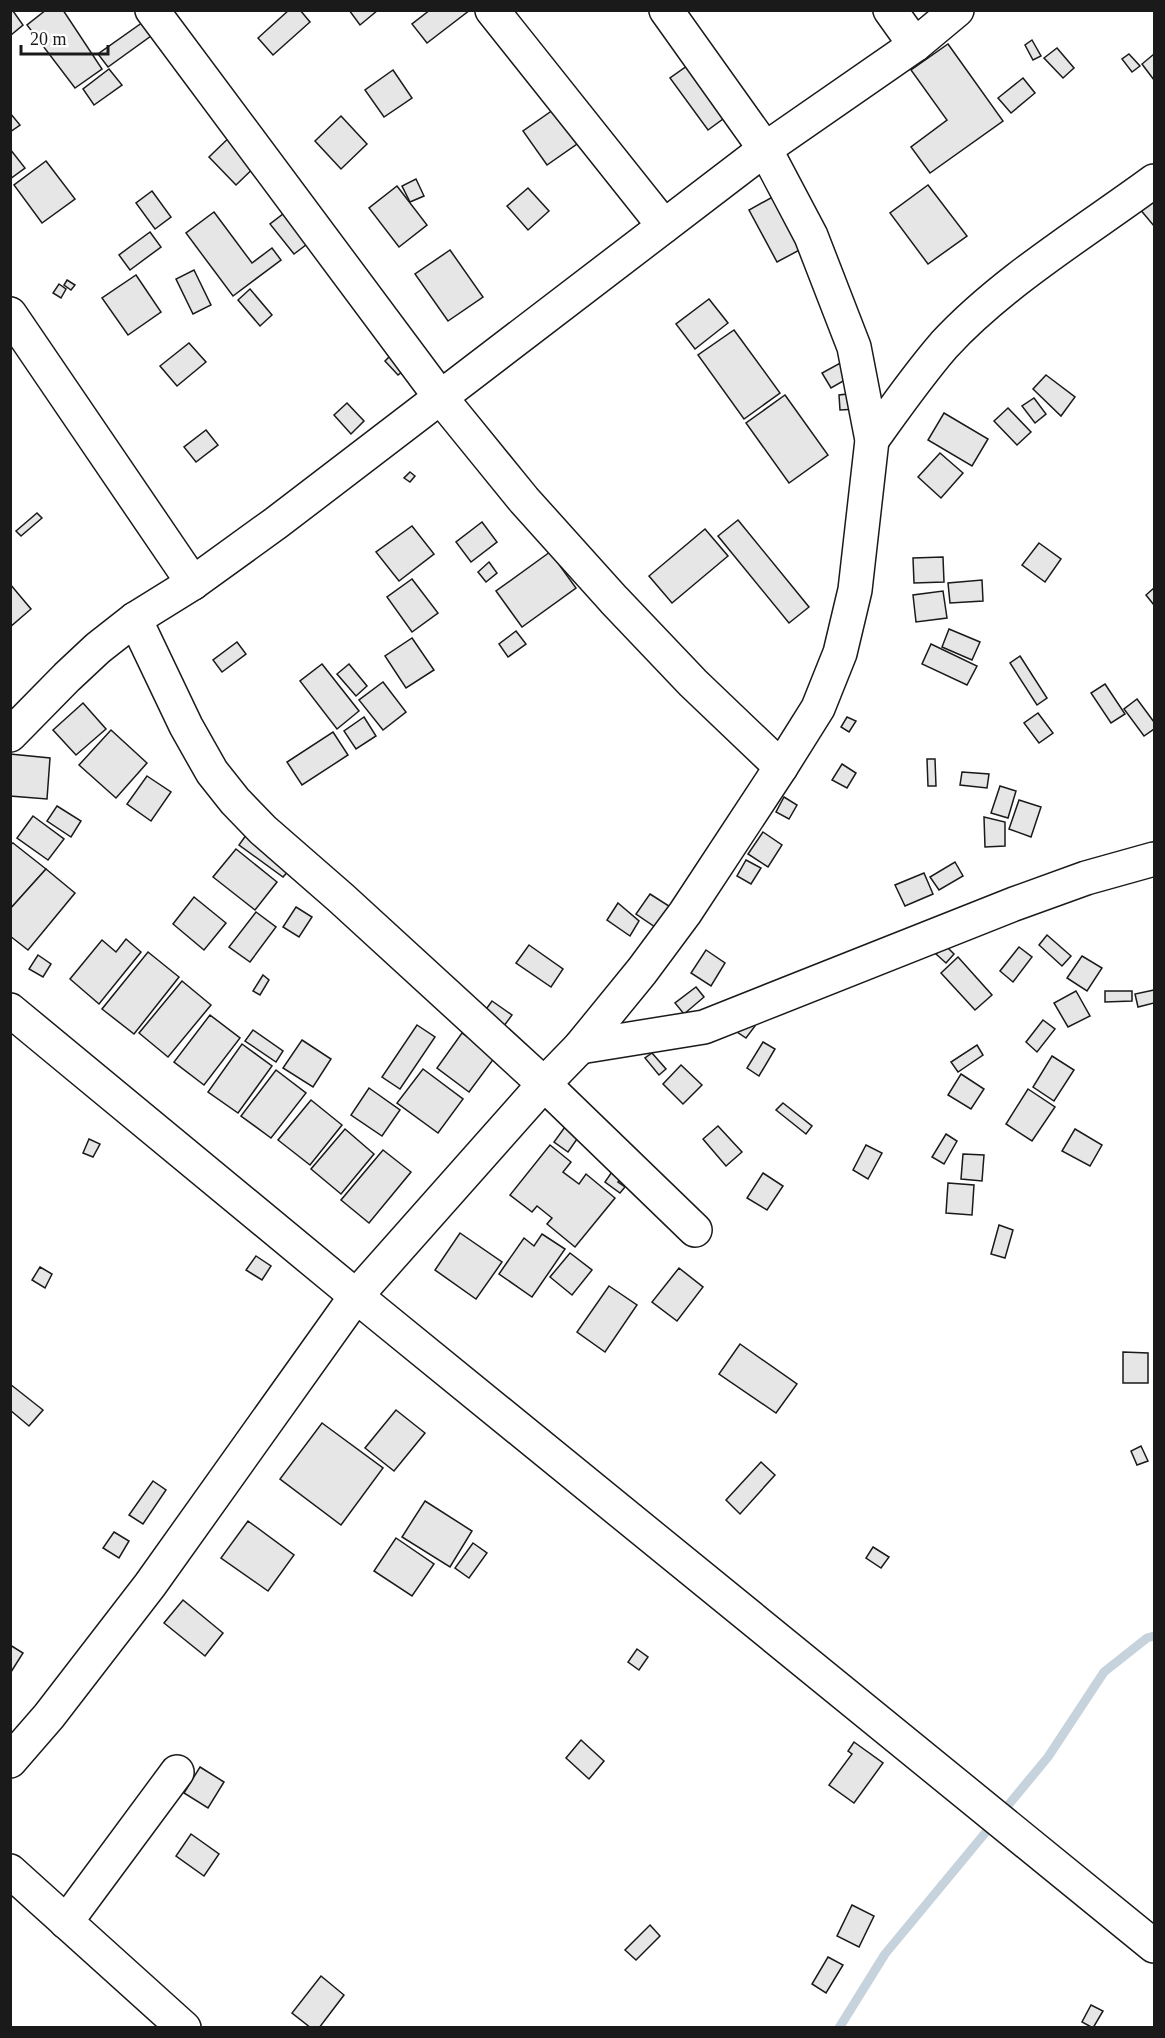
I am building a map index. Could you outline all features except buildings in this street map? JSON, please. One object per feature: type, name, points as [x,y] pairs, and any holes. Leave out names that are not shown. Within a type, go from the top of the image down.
[{"type":"street","points":[[152,10],[441,398],[524,500],[693,683],[782,767]]},
{"type":"street","points":[[492,10],[664,226]]},
{"type":"street","points":[[10,1761],[49,1716],[150,1585],[356,1296],[544,1084],[580,1047],[642,971],[685,913],[782,767],[818,708],[840,653],[855,590],[872,440],[854,346],[811,236],[765,149],[666,10]]},
{"type":"street","points":[[890,10],[915,45]]},
{"type":"street","points":[[10,735],[67,676],[98,648],[135,620],[193,583],[441,398],[765,149],[915,45],[957,10]]},
{"type":"street","points":[[872,440],[945,344],[983,309],[1030,270],[1155,181]]},
{"type":"street","points":[[15,332],[193,583]]},
{"type":"street","points":[[135,620],[186,726],[212,772],[236,801],[263,830],[341,897],[544,1084],[695,1230]]},
{"type":"street","points":[[580,1047],[704,1027],[1014,904],[1086,878],[1155,859]]},
{"type":"street","points":[[10,1010],[356,1296],[1155,1946]]},
{"type":"street","points":[[66,1922],[177,1772]]},
{"type":"street","points":[[10,1871],[184,2028]]},
{"type":"waterway","points":[[839,2028],[885,1954],[1048,1757],[1104,1672],[1147,1638],[1154,1636]]}]
